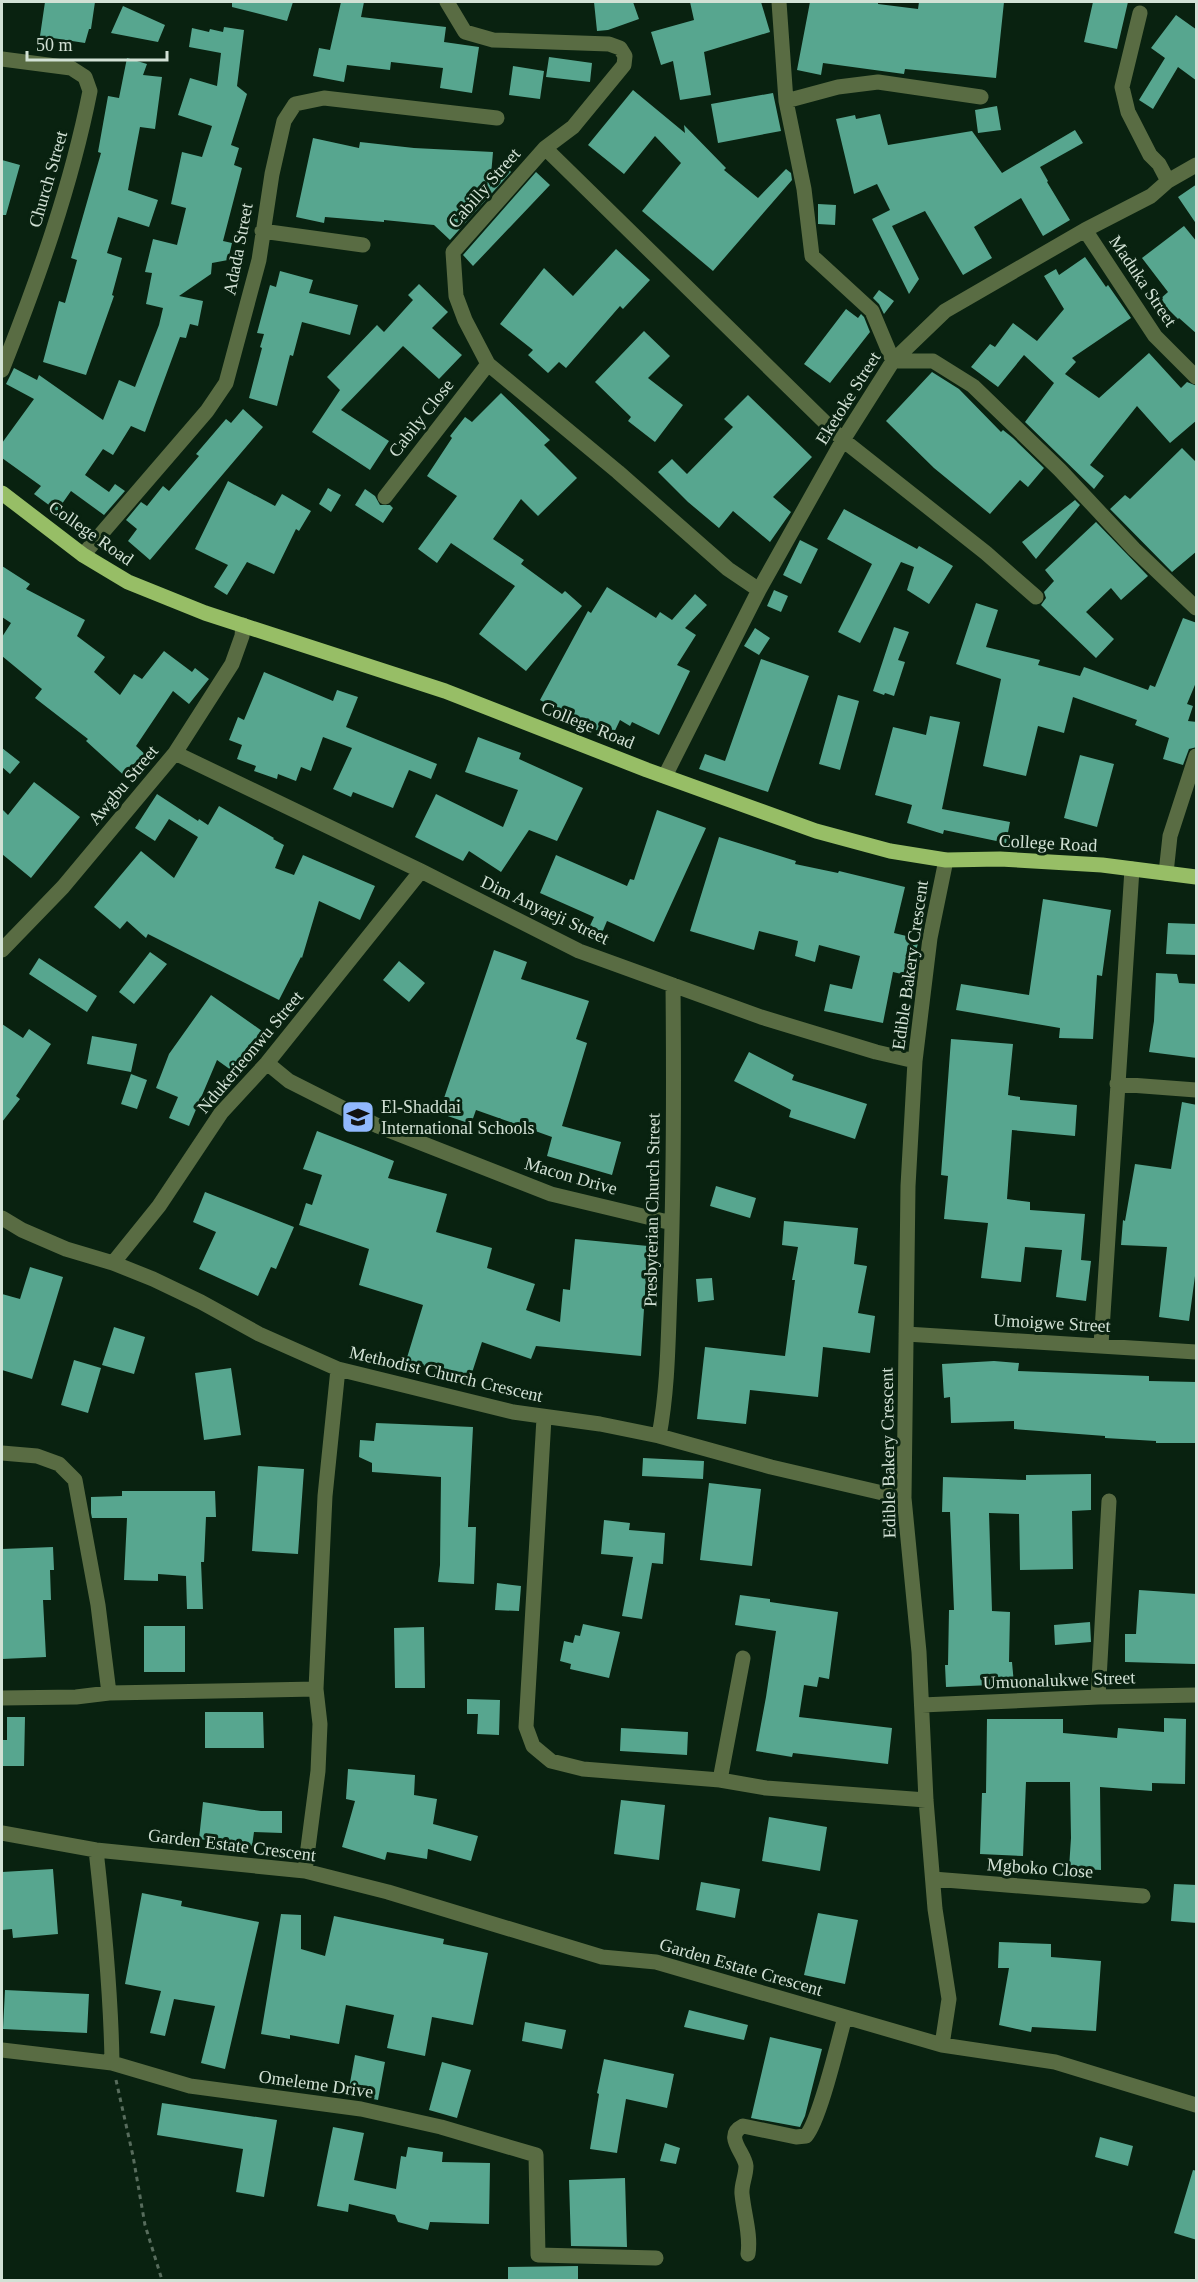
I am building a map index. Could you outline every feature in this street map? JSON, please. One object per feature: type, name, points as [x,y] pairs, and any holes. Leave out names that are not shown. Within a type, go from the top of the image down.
[{"type":"main road","name":"College Road","points":[[2,493],[83,555],[128,582],[205,613],[445,691],[664,776],[816,831],[890,851],[946,860],[964,858],[1102,865],[1197,877]]},
{"type":"street","name":"Cabilly Street","points":[[447,2],[465,32],[493,40],[609,44],[620,48],[625,56],[624,65],[573,127],[545,148],[453,252],[456,296],[465,320],[488,364],[618,472],[728,569],[759,590]]},
{"type":"street","points":[[778,2],[786,101],[804,189],[812,256],[872,311],[893,361],[933,361],[973,386],[1060,470],[1134,549],[1197,608]]},
{"type":"street","points":[[1140,13],[1122,87],[1128,112],[1150,155],[1159,164],[1168,181]]},
{"type":"street","name":"Church Street","points":[[2,59],[71,68],[85,77],[90,91],[72,170],[53,233],[29,303],[2,370]]},
{"type":"street","points":[[786,101],[838,87],[878,82],[981,97]]},
{"type":"street","name":"Adada Street","points":[[83,555],[207,411],[226,383],[259,260],[262,231],[285,121],[295,104],[324,98],[496,118]]},
{"type":"street","points":[[545,148],[843,440],[986,553],[1036,597]]},
{"type":"street","name":"Eketoke Street","points":[[664,776],[759,590],[843,440],[893,361],[945,311],[1085,230],[1151,196],[1168,181],[1197,165]]},
{"type":"street","name":"Maduka Street","points":[[1085,230],[1155,336],[1197,377]]},
{"type":"street","points":[[262,231],[363,245]]},
{"type":"street","name":"Cabily Close","points":[[385,497],[488,364]]},
{"type":"street","name":"Awgbu Street","points":[[2,950],[63,887],[175,753],[232,664],[242,636],[243,625]]},
{"type":"street","name":"Dim Anyaeji Street","points":[[175,753],[422,872],[579,951],[771,1020],[876,1052],[915,1061]]},
{"type":"street","points":[[1166,873],[1170,836],[1197,756]]},
{"type":"street","name":"Edible Bakery Crescent","points":[[942,2045],[949,1999],[935,1909],[926,1800],[922,1705],[904,1498],[908,1186],[915,1061],[930,938],[946,860]]},
{"type":"street","points":[[1101,1345],[1132,869]]},
{"type":"street","name":"Ndukerieonwu Street","points":[[113,1263],[159,1206],[221,1113],[267,1063],[422,872]]},
{"type":"street","name":"Presbyterian Church Street","points":[[659,1436],[664,1412],[668,1355],[672,1223],[673,985]]},
{"type":"street","name":"Macon Drive","points":[[267,1063],[289,1081],[378,1126],[551,1194],[672,1223]]},
{"type":"street","points":[[1118,1084],[1197,1090]]},
{"type":"street","name":"Methodist Church Crescent","points":[[2,1218],[22,1230],[66,1248],[113,1263],[201,1302],[259,1334],[338,1368],[544,1418],[600,1424],[659,1436],[771,1467],[904,1498]]},
{"type":"street","name":"Umoigwe Street","points":[[906,1334],[1197,1352]]},
{"type":"street","points":[[305,1871],[318,1771],[320,1724],[316,1689],[325,1496],[338,1368]]},
{"type":"street","points":[[544,1418],[526,1728],[533,1746],[551,1761],[583,1769],[720,1780],[766,1788],[926,1800]]},
{"type":"street","points":[[2,1453],[37,1456],[59,1464],[75,1480],[98,1605],[109,1693]]},
{"type":"street","points":[[1098,1697],[1109,1502]]},
{"type":"street","points":[[720,1780],[743,1658]]},
{"type":"street","points":[[2,1698],[109,1693],[316,1689]]},
{"type":"street","name":"Umuonalukwe Street","points":[[922,1705],[1197,1695]]},
{"type":"street","name":"Garden Estate Crescent","points":[[2,1833],[96,1850],[305,1871],[388,1892],[602,1957],[656,1962],[942,2045],[1055,2062],[1197,2104]]},
{"type":"street","points":[[96,1850],[107,1950],[112,2063]]},
{"type":"street","name":"Mgboko Close","points":[[933,1879],[1143,1896]]},
{"type":"street","points":[[748,2254],[750,2244],[742,2192],[746,2165],[735,2142],[736,2132],[743,2126],[806,2136],[811,2130],[818,2109],[845,2017]]},
{"type":"street","name":"Omeleme Drive","points":[[2,2050],[112,2063],[190,2086],[361,2109],[451,2130],[537,2155],[538,2255],[656,2258]]},
{"type":"path","points":[[112,2063],[133,2156],[145,2226],[162,2280]]},
{"type":"building","points":[[45,2],[95,2],[91,29],[89,29],[85,43],[40,36]]},
{"type":"building","points":[[232,2],[293,2],[287,21],[232,7]]},
{"type":"building","points":[[341,2],[364,2],[361,17],[446,27],[444,42],[479,47],[472,93],[440,88],[443,68],[391,62],[390,70],[347,65],[344,82],[313,76],[319,48],[330,50]]},
{"type":"building","points":[[594,2],[633,2],[639,19],[608,30],[597,31]]},
{"type":"building","points":[[690,2],[761,2],[770,32],[704,52],[711,95],[680,100],[673,61],[661,65],[651,32],[694,20]]},
{"type":"building","points":[[810,2],[878,2],[878,4],[918,9],[919,2],[1004,2],[996,78],[905,69],[904,74],[823,63],[821,75],[797,70]]},
{"type":"building","points":[[1093,2],[1128,2],[1117,49],[1084,42]]},
{"type":"building","points":[[123,6],[165,25],[158,42],[111,33]]},
{"type":"building","points":[[1176,15],[1197,30],[1197,81],[1178,67],[1153,109],[1139,100],[1165,58],[1151,48]]},
{"type":"building","points":[[224,27],[244,30],[237,86],[247,94],[231,145],[239,148],[234,165],[242,168],[223,241],[232,243],[228,260],[212,263],[211,274],[179,296],[203,301],[198,326],[190,324],[186,338],[180,337],[145,432],[131,426],[113,455],[103,449],[85,475],[109,492],[115,484],[125,491],[104,515],[71,491],[57,511],[34,494],[41,486],[2,458],[2,443],[34,399],[6,384],[14,368],[37,380],[39,375],[103,420],[119,380],[135,387],[159,325],[163,308],[146,304],[152,273],[145,272],[153,239],[177,245],[186,208],[171,204],[182,152],[202,157],[212,126],[178,115],[190,78],[217,86],[221,53],[189,47],[192,28],[223,32]]},
{"type":"building","points":[[549,57],[592,63],[590,82],[546,77]]},
{"type":"building","points":[[127,58],[147,64],[143,75],[162,77],[155,129],[140,127],[128,190],[158,200],[149,227],[118,217],[107,253],[122,258],[112,295],[114,296],[86,375],[43,362],[59,301],[65,303],[77,260],[71,258],[101,153],[98,152],[108,96],[119,98]]},
{"type":"building","points":[[513,66],[544,71],[540,99],[509,95]]},
{"type":"building","points":[[633,90],[685,133],[684,125],[726,168],[724,170],[758,198],[786,169],[791,173],[792,180],[713,271],[642,211],[681,163],[655,136],[624,174],[588,145]]},
{"type":"building","points":[[773,93],[781,131],[718,143],[711,104]]},
{"type":"building","points":[[997,106],[1001,130],[978,133],[975,110]]},
{"type":"building","points":[[880,114],[888,145],[972,131],[1002,173],[1075,130],[1083,143],[1040,167],[1070,220],[1043,236],[1021,198],[974,227],[992,258],[963,275],[925,211],[892,226],[919,279],[909,294],[872,219],[890,210],[877,184],[854,194],[836,119],[855,115],[856,119]]},
{"type":"building","points":[[313,138],[359,148],[360,142],[414,148],[493,152],[490,187],[508,169],[511,172],[450,240],[434,225],[325,217],[324,223],[296,217]]},
{"type":"building","points":[[2,160],[20,165],[6,215],[2,215]]},
{"type":"building","points":[[536,172],[550,185],[473,266],[463,255]]},
{"type":"building","points":[[1197,184],[1197,225],[1178,197]]},
{"type":"building","points":[[818,204],[836,205],[835,225],[818,224]]},
{"type":"building","points":[[1184,226],[1197,242],[1197,334],[1159,300],[1168,292],[1142,258]]},
{"type":"building","points":[[616,249],[650,280],[623,309],[620,306],[566,368],[559,362],[548,373],[528,355],[533,350],[500,324],[544,268],[573,296]]},
{"type":"building","points":[[1085,257],[1131,318],[1072,358],[1076,362],[1065,374],[1099,398],[1149,353],[1181,388],[1187,382],[1197,386],[1197,420],[1170,443],[1137,406],[1090,465],[1104,476],[1094,489],[1025,422],[1054,383],[1024,355],[998,387],[971,367],[990,344],[995,347],[1013,323],[1037,341],[1064,309],[1044,276],[1056,269],[1059,275]]},
{"type":"building","points":[[280,271],[313,280],[309,293],[358,305],[350,335],[302,322],[293,356],[290,355],[277,406],[249,398],[264,334],[257,333],[270,285],[276,287]]},
{"type":"building","points":[[419,284],[448,312],[432,328],[462,355],[439,379],[403,346],[341,410],[389,441],[370,470],[312,432],[340,390],[327,377],[377,325],[384,332],[413,300],[408,295]]},
{"type":"building","points":[[879,290],[894,301],[884,314],[873,298]]},
{"type":"building","points":[[846,309],[858,318],[861,314],[870,332],[830,383],[804,364]]},
{"type":"building","points":[[644,331],[670,356],[648,378],[683,405],[655,442],[628,421],[631,417],[595,382]]},
{"type":"building","points":[[932,372],[959,389],[1001,432],[1003,430],[1013,438],[1044,468],[1028,487],[1020,480],[990,514],[934,468],[886,421]]},
{"type":"building","points":[[501,393],[550,440],[544,445],[577,478],[538,516],[521,499],[493,539],[524,560],[521,564],[562,594],[565,591],[582,606],[526,671],[479,634],[515,586],[451,543],[437,563],[418,549],[457,496],[427,476],[452,438],[450,436],[465,417],[472,422]]},
{"type":"building","points":[[748,395],[812,457],[773,497],[791,512],[770,542],[733,511],[719,528],[688,502],[658,472],[672,459],[687,474],[733,427],[724,419]]},
{"type":"building","points":[[243,409],[263,427],[150,560],[128,541],[137,529],[126,520],[141,502],[147,506],[163,486],[169,491],[226,419],[231,423]]},
{"type":"building","points":[[1182,448],[1197,463],[1197,551],[1172,572],[1110,509],[1125,495],[1130,499]]},
{"type":"building","points":[[228,481],[275,506],[282,494],[311,511],[299,531],[296,529],[274,574],[247,562],[227,595],[214,587],[228,565],[195,549]]},
{"type":"building","points":[[328,488],[341,495],[331,512],[319,504]]},
{"type":"building","points":[[365,489],[375,496],[380,505],[390,505],[393,508],[383,523],[355,505]]},
{"type":"building","points":[[1075,500],[1080,505],[1036,559],[1022,542]]},
{"type":"building","points":[[844,509],[917,549],[919,546],[953,566],[929,604],[907,590],[914,567],[901,562],[860,643],[838,632],[872,564],[827,539]]},
{"type":"building","points":[[1096,522],[1148,576],[1121,600],[1111,588],[1086,612],[1114,639],[1096,658],[1041,605],[1046,598],[1044,592],[1054,581],[1045,570]]},
{"type":"building","points":[[800,540],[818,549],[801,584],[783,575]]},
{"type":"building","points":[[2,566],[30,584],[26,589],[85,620],[77,636],[105,657],[94,672],[120,695],[134,674],[142,679],[164,651],[192,672],[195,668],[209,679],[189,704],[173,691],[136,746],[148,757],[128,779],[86,741],[88,739],[35,698],[42,689],[2,656],[2,637],[11,623],[2,617]]},
{"type":"building","points":[[607,587],[656,618],[660,612],[672,620],[695,594],[707,605],[685,628],[696,635],[677,665],[690,671],[659,735],[632,722],[630,726],[620,720],[612,737],[540,700],[588,611],[591,613]]},
{"type":"building","points":[[774,590],[788,596],[781,612],[767,606]]},
{"type":"building","points":[[976,603],[998,610],[986,647],[1040,660],[1038,665],[1080,676],[1084,667],[1148,690],[1150,685],[1155,687],[1183,618],[1197,623],[1197,680],[1187,704],[1193,706],[1188,721],[1197,722],[1197,747],[1189,749],[1183,765],[1163,759],[1169,738],[1135,725],[1137,720],[1073,697],[1064,733],[1038,726],[1026,776],[983,766],[1001,679],[956,664]]},
{"type":"building","points":[[894,627],[909,632],[898,660],[905,662],[894,696],[873,691]]},
{"type":"building","points":[[755,628],[770,638],[759,655],[744,646]]},
{"type":"building","points":[[761,659],[809,676],[768,792],[699,769],[705,754],[725,761]]},
{"type":"building","points":[[264,672],[333,701],[337,690],[358,697],[346,727],[437,764],[431,779],[409,770],[393,808],[353,792],[351,797],[333,789],[352,748],[323,737],[311,771],[301,767],[296,781],[278,774],[277,779],[254,771],[256,766],[237,759],[242,745],[229,740],[238,717],[244,720]]},
{"type":"building","points":[[838,695],[859,701],[840,770],[819,764]]},
{"type":"building","points":[[930,716],[960,722],[942,809],[1010,822],[1006,843],[944,830],[943,834],[907,823],[912,805],[875,795],[893,727],[926,735]]},
{"type":"building","points":[[478,737],[521,753],[519,759],[583,788],[557,841],[529,830],[501,872],[469,851],[463,861],[415,837],[436,794],[503,827],[518,790],[465,772]]},
{"type":"building","points":[[2,748],[20,762],[10,774],[2,767]]},
{"type":"building","points":[[1080,755],[1114,764],[1097,827],[1064,818]]},
{"type":"building","points":[[34,782],[80,817],[31,878],[2,854],[2,809],[8,815]]},
{"type":"building","points":[[157,794],[208,825],[219,806],[274,838],[284,845],[275,868],[294,875],[303,855],[375,886],[360,920],[319,901],[302,958],[279,1000],[148,934],[146,938],[127,921],[120,929],[94,907],[141,851],[174,878],[198,837],[169,819],[155,841],[135,828]]},
{"type":"building","points":[[657,810],[706,828],[654,942],[607,921],[599,940],[586,934],[594,917],[540,893],[556,855],[627,886],[630,879],[634,880]]},
{"type":"building","points":[[719,837],[796,861],[795,864],[838,873],[839,871],[905,887],[894,933],[919,939],[910,976],[893,972],[883,1023],[824,1011],[830,984],[852,989],[860,956],[819,945],[815,962],[795,956],[798,941],[759,931],[754,950],[690,931]]},
{"type":"building","points":[[1043,899],[1111,910],[1102,976],[1097,975],[1093,1039],[1059,1038],[1060,1028],[956,1010],[961,984],[1029,995]]},
{"type":"building","points":[[1168,923],[1197,924],[1197,955],[1166,954]]},
{"type":"building","points":[[494,950],[527,962],[521,979],[589,1001],[576,1039],[587,1043],[562,1126],[621,1142],[612,1175],[547,1156],[552,1137],[476,1110],[471,1124],[439,1113]]},
{"type":"building","points":[[150,952],[167,964],[134,1004],[119,992]]},
{"type":"building","points":[[39,958],[97,996],[87,1012],[29,974]]},
{"type":"building","points":[[399,961],[425,983],[409,1002],[383,980]]},
{"type":"building","points":[[1156,973],[1177,974],[1179,983],[1197,984],[1197,1058],[1149,1052],[1154,1021]]},
{"type":"building","points":[[211,995],[262,1031],[231,1070],[217,1060],[189,1126],[169,1118],[178,1097],[156,1088],[169,1054]]},
{"type":"building","points":[[2,1024],[23,1038],[29,1029],[51,1044],[16,1096],[20,1099],[2,1122]]},
{"type":"building","points":[[92,1036],[137,1044],[131,1072],[87,1064]]},
{"type":"building","points":[[951,1039],[1013,1044],[1008,1095],[1020,1097],[1020,1100],[1077,1105],[1075,1136],[1012,1130],[1007,1199],[1030,1202],[1030,1210],[1085,1214],[1081,1260],[1091,1261],[1086,1301],[1056,1297],[1062,1250],[1025,1247],[1021,1282],[981,1278],[988,1223],[944,1219],[948,1176],[941,1175]]},
{"type":"building","points":[[749,1052],[794,1075],[792,1080],[867,1104],[855,1139],[789,1117],[791,1110],[734,1081]]},
{"type":"building","points":[[131,1074],[147,1080],[137,1109],[121,1104]]},
{"type":"building","points":[[1182,1102],[1197,1105],[1197,1261],[1189,1321],[1159,1317],[1167,1247],[1121,1245],[1123,1220],[1125,1221],[1135,1164],[1171,1169]]},
{"type":"building","points":[[317,1131],[394,1161],[388,1178],[447,1194],[436,1232],[492,1248],[487,1268],[535,1284],[526,1310],[560,1322],[563,1289],[570,1290],[575,1239],[648,1246],[641,1356],[536,1346],[531,1359],[482,1342],[469,1382],[406,1361],[423,1305],[359,1285],[369,1249],[299,1225],[306,1203],[312,1205],[322,1175],[303,1169]]},
{"type":"building","points":[[716,1186],[756,1198],[750,1218],[710,1206]]},
{"type":"building","points":[[205,1192],[294,1227],[276,1269],[271,1267],[258,1296],[199,1269],[216,1232],[193,1222]]},
{"type":"building","points":[[784,1221],[858,1228],[854,1264],[867,1266],[858,1313],[875,1316],[870,1353],[823,1347],[818,1397],[750,1390],[746,1424],[697,1419],[705,1347],[785,1356],[795,1280],[792,1280],[798,1247],[782,1245]]},
{"type":"building","points":[[30,1267],[63,1277],[32,1379],[2,1370],[2,1294],[20,1299]]},
{"type":"building","points":[[712,1278],[714,1300],[698,1302],[696,1279]]},
{"type":"building","points":[[114,1327],[145,1337],[134,1374],[102,1365]]},
{"type":"building","points":[[74,1360],[101,1368],[88,1413],[61,1405]]},
{"type":"building","points":[[994,1361],[1019,1363],[1018,1371],[1149,1376],[1149,1381],[1197,1382],[1197,1443],[1156,1443],[1156,1441],[1014,1429],[1014,1421],[951,1423],[950,1397],[944,1398],[942,1364]]},
{"type":"building","points":[[231,1368],[241,1435],[204,1440],[195,1373]]},
{"type":"building","points":[[376,1423],[473,1427],[468,1527],[476,1527],[474,1584],[438,1582],[441,1477],[372,1472],[372,1463],[359,1457],[360,1440],[374,1441]]},
{"type":"building","points":[[643,1458],[704,1461],[703,1479],[642,1476]]},
{"type":"building","points":[[258,1466],[304,1469],[298,1554],[252,1551]]},
{"type":"building","points":[[1091,1474],[1091,1510],[1072,1511],[1073,1569],[1020,1570],[1019,1514],[989,1513],[992,1611],[1010,1612],[1009,1662],[1012,1662],[1014,1684],[946,1687],[945,1665],[948,1665],[949,1610],[954,1610],[950,1512],[942,1512],[943,1477],[1026,1480],[1026,1475]]},
{"type":"building","points":[[709,1483],[761,1489],[752,1566],[700,1560]]},
{"type":"building","points":[[122,1491],[215,1491],[216,1517],[206,1517],[204,1562],[201,1562],[203,1609],[187,1609],[186,1576],[158,1574],[158,1581],[124,1580],[127,1518],[92,1518],[91,1513],[91,1497],[122,1496]]},
{"type":"building","points":[[604,1520],[630,1523],[629,1530],[665,1533],[663,1564],[652,1563],[642,1619],[622,1616],[633,1557],[601,1554]]},
{"type":"building","points":[[53,1547],[54,1570],[50,1570],[51,1600],[43,1600],[46,1657],[2,1659],[2,1549]]},
{"type":"building","points":[[497,1583],[521,1586],[519,1611],[495,1610]]},
{"type":"building","points":[[1139,1590],[1197,1594],[1195,1664],[1125,1662],[1125,1634],[1136,1634]]},
{"type":"building","points":[[740,1595],[838,1612],[829,1679],[819,1677],[817,1687],[804,1685],[799,1717],[892,1728],[888,1764],[793,1753],[792,1757],[756,1751],[776,1631],[735,1625]]},
{"type":"building","points":[[1090,1622],[1091,1642],[1055,1645],[1054,1625]]},
{"type":"building","points":[[583,1624],[620,1632],[609,1678],[570,1669],[571,1664],[560,1661],[564,1641],[573,1643],[575,1635],[580,1636]]},
{"type":"building","points":[[144,1626],[185,1626],[185,1672],[144,1672]]},
{"type":"building","points":[[424,1627],[425,1688],[395,1688],[394,1628]]},
{"type":"building","points":[[467,1699],[500,1700],[499,1735],[477,1734],[478,1714],[467,1714]]},
{"type":"building","points":[[205,1712],[263,1712],[264,1748],[205,1748]]},
{"type":"building","points":[[7,1717],[25,1717],[24,1766],[2,1766],[2,1740],[7,1740]]},
{"type":"building","points":[[1164,1718],[1186,1719],[1185,1784],[1152,1783],[1152,1791],[1100,1787],[1101,1870],[1069,1868],[1070,1782],[1026,1782],[1023,1856],[980,1854],[982,1793],[986,1793],[987,1719],[1063,1719],[1063,1733],[1117,1738],[1118,1728],[1164,1732]]},
{"type":"building","points":[[621,1728],[688,1732],[687,1755],[620,1751]]},
{"type":"building","points":[[348,1769],[415,1775],[414,1795],[437,1799],[433,1824],[478,1836],[471,1861],[428,1849],[427,1859],[387,1852],[385,1860],[342,1847],[355,1801],[346,1799]]},
{"type":"building","points":[[621,1800],[665,1805],[659,1860],[614,1854]]},
{"type":"building","points":[[203,1802],[261,1811],[282,1811],[282,1833],[254,1832],[252,1846],[199,1839]]},
{"type":"building","points":[[769,1817],[827,1827],[820,1871],[762,1861]]},
{"type":"building","points":[[53,1869],[58,1934],[13,1938],[12,1929],[2,1930],[2,1872]]},
{"type":"building","points":[[701,1882],[740,1889],[735,1918],[696,1910]]},
{"type":"building","points":[[1174,1884],[1197,1885],[1197,1923],[1171,1921]]},
{"type":"building","points":[[142,1893],[182,1901],[181,1906],[259,1922],[225,2069],[201,2063],[215,2006],[174,1999],[165,2036],[150,2033],[161,1991],[125,1984]]},
{"type":"building","points":[[818,1913],[858,1920],[845,1984],[804,1975]]},
{"type":"building","points":[[281,1914],[301,1915],[301,1949],[325,1956],[334,1916],[444,1939],[443,1944],[488,1953],[473,2025],[432,2017],[425,2056],[387,2048],[394,2015],[346,2005],[339,2044],[290,2035],[290,2039],[261,2034]]},
{"type":"building","points":[[999,1942],[1051,1944],[1051,1957],[1101,1961],[1096,2031],[1032,2027],[1031,2032],[999,2025],[1009,1968],[998,1968]]},
{"type":"building","points":[[5,1990],[89,1994],[87,2033],[3,2029]]},
{"type":"building","points":[[689,2010],[748,2025],[744,2040],[684,2027]]},
{"type":"building","points":[[525,2022],[566,2030],[562,2049],[522,2041]]},
{"type":"building","points":[[770,2037],[822,2049],[805,2116],[800,2127],[751,2118]]},
{"type":"building","points":[[355,2055],[385,2062],[378,2100],[348,2094]]},
{"type":"building","points":[[604,2059],[674,2074],[667,2108],[626,2099],[617,2153],[590,2149]]},
{"type":"building","points":[[442,2062],[471,2070],[457,2118],[429,2110]]},
{"type":"building","points":[[162,2103],[277,2120],[264,2197],[236,2192],[243,2149],[157,2135]]},
{"type":"building","points":[[333,2127],[364,2133],[354,2180],[396,2189],[401,2156],[406,2157],[408,2147],[443,2152],[442,2162],[490,2163],[489,2224],[430,2222],[428,2230],[398,2222],[395,2215],[349,2204],[348,2212],[317,2206]]},
{"type":"building","points":[[1100,2137],[1133,2146],[1128,2166],[1095,2157]]},
{"type":"building","points":[[665,2143],[680,2148],[676,2164],[660,2161]]},
{"type":"building","points":[[1193,2170],[1197,2171],[1197,2240],[1174,2233]]},
{"type":"building","points":[[625,2178],[627,2247],[571,2246],[569,2180]]},
{"type":"building","points":[[578,2266],[578,2280],[508,2280],[508,2267]]},
{"type":"place","name":"El-Shaddai International Schools","points":[[358,1117]]}]
